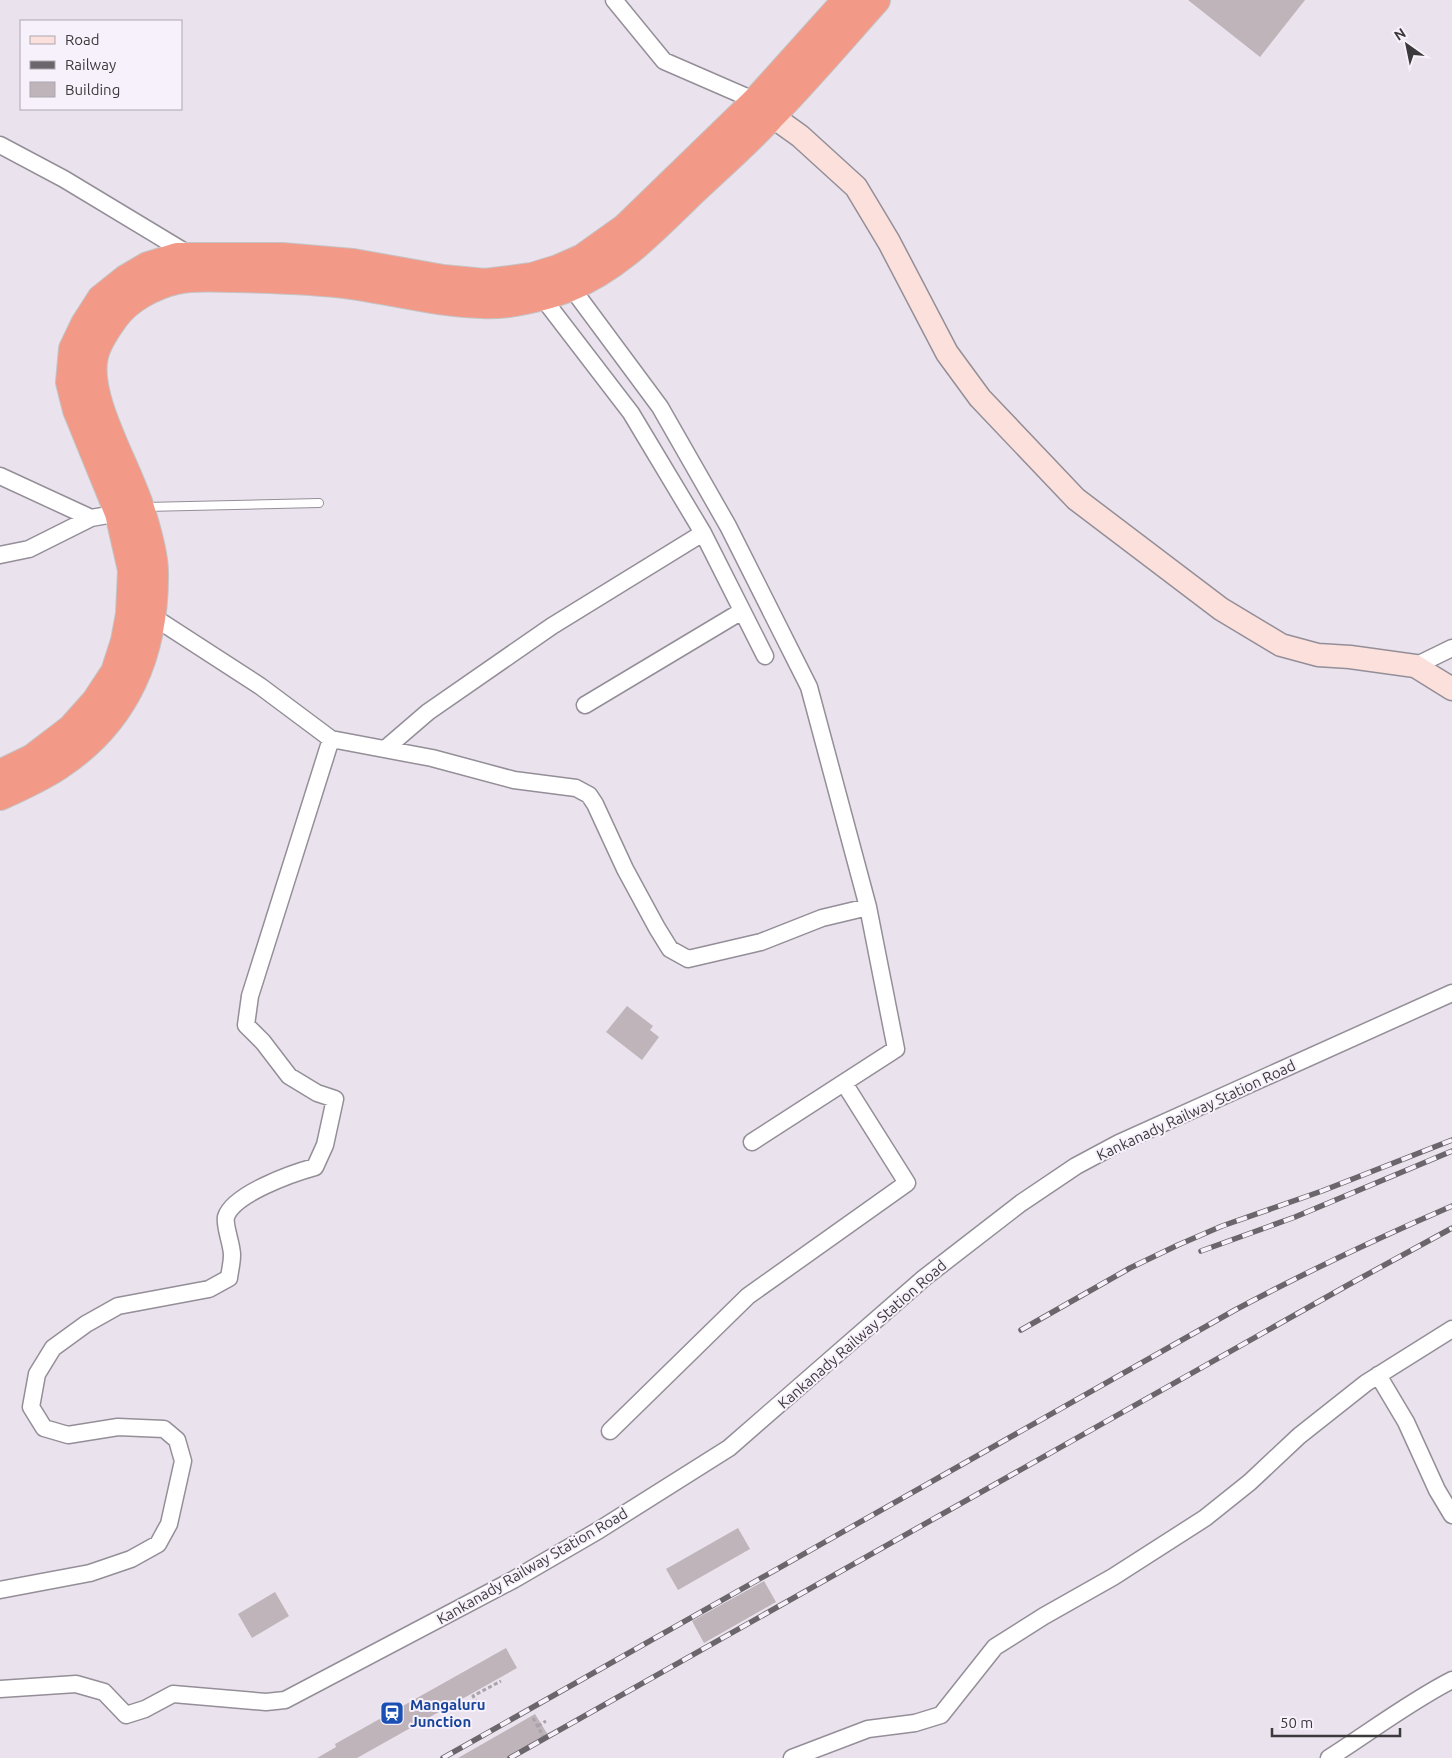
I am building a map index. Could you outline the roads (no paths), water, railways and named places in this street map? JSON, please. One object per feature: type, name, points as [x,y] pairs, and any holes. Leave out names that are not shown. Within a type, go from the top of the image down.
[{"type":"highway","points":[[0,796],[29,784],[60,765],[86,744],[113,714],[134,681],[146,646],[152,616],[154,568],[129,510],[77,410],[70,382],[73,349],[84,324],[100,299],[126,279],[148,266],[176,257],[193,257],[281,268],[350,285],[439,300],[485,305],[542,297],[571,287],[594,276],[639,244],[764,108],[847,0]]},
{"type":"highway","points":[[0,774],[33,758],[71,729],[96,701],[115,672],[126,641],[130,614],[132,570],[129,510],[92,380],[94,355],[104,334],[117,314],[138,297],[157,286],[180,279],[281,268],[353,263],[485,283],[532,277],[558,269],[583,258],[625,228],[764,108],[876,0]]},
{"type":"street","points":[[614,0],[664,61],[764,108],[800,136],[856,188],[889,242],[947,353],[980,398],[1076,499],[1221,609],[1282,644],[1318,655],[1350,657],[1415,666],[1452,689]]},
{"type":"street","points":[[0,145],[64,180],[193,257]]},
{"type":"street","points":[[571,287],[660,407],[728,526],[810,687],[868,907],[896,1050],[752,1142]]},
{"type":"street","points":[[542,297],[631,413],[703,533],[765,656]]},
{"type":"street","points":[[0,476],[90,518]]},
{"type":"street","points":[[0,555],[29,549],[90,518],[129,510]]},
{"type":"street","points":[[385,749],[428,712],[552,626],[703,533]]},
{"type":"street","points":[[585,705],[742,611]]},
{"type":"street","points":[[152,616],[260,686],[331,739],[432,758],[514,780],[576,788],[589,795],[625,869],[670,949],[688,959],[760,942],[822,918],[868,907]]},
{"type":"street","points":[[1415,666],[1452,648]]},
{"type":"street","points":[[0,1590],[90,1573],[131,1559],[158,1544],[169,1524],[182,1461],[177,1440],[164,1428],[118,1427],[68,1435],[44,1428],[31,1407],[37,1374],[53,1348],[86,1324],[118,1306],[208,1289],[229,1278],[232,1254],[226,1218],[231,1209],[247,1195],[294,1173],[315,1167],[325,1145],[335,1099],[317,1092],[289,1076],[263,1042],[246,1025],[250,996],[331,739]]},
{"type":"street","name":"Kankanady Railway Station Road","points":[[0,1689],[76,1684],[104,1692],[126,1715],[145,1709],[173,1694],[266,1702],[285,1700],[513,1580],[599,1530],[729,1448],[924,1278],[1021,1204],[1076,1166],[1119,1143],[1452,993]]},
{"type":"street","points":[[610,1431],[748,1296],[907,1183],[844,1083]]},
{"type":"street","points":[[792,1758],[868,1729],[915,1723],[941,1714],[995,1647],[1044,1616],[1113,1577],[1205,1518],[1250,1482],[1299,1436],[1366,1383],[1452,1329]]},
{"type":"street","points":[[1378,1375],[1406,1422],[1452,1515]]},
{"type":"street","points":[[1329,1758],[1424,1694],[1451,1682]]},
{"type":"lane","points":[[129,510],[319,503]]},
{"type":"railway","points":[[1021,1330],[1130,1268],[1178,1245],[1222,1226],[1322,1191],[1452,1140]]},
{"type":"railway","points":[[1201,1251],[1295,1217],[1452,1151]]},
{"type":"railway","points":[[443,1758],[1235,1310],[1342,1256],[1452,1206]]},
{"type":"railway","points":[[510,1758],[1452,1228]]},
{"type":"place","name":"Mangaluru Junction","points":[[392,1713]]}]
